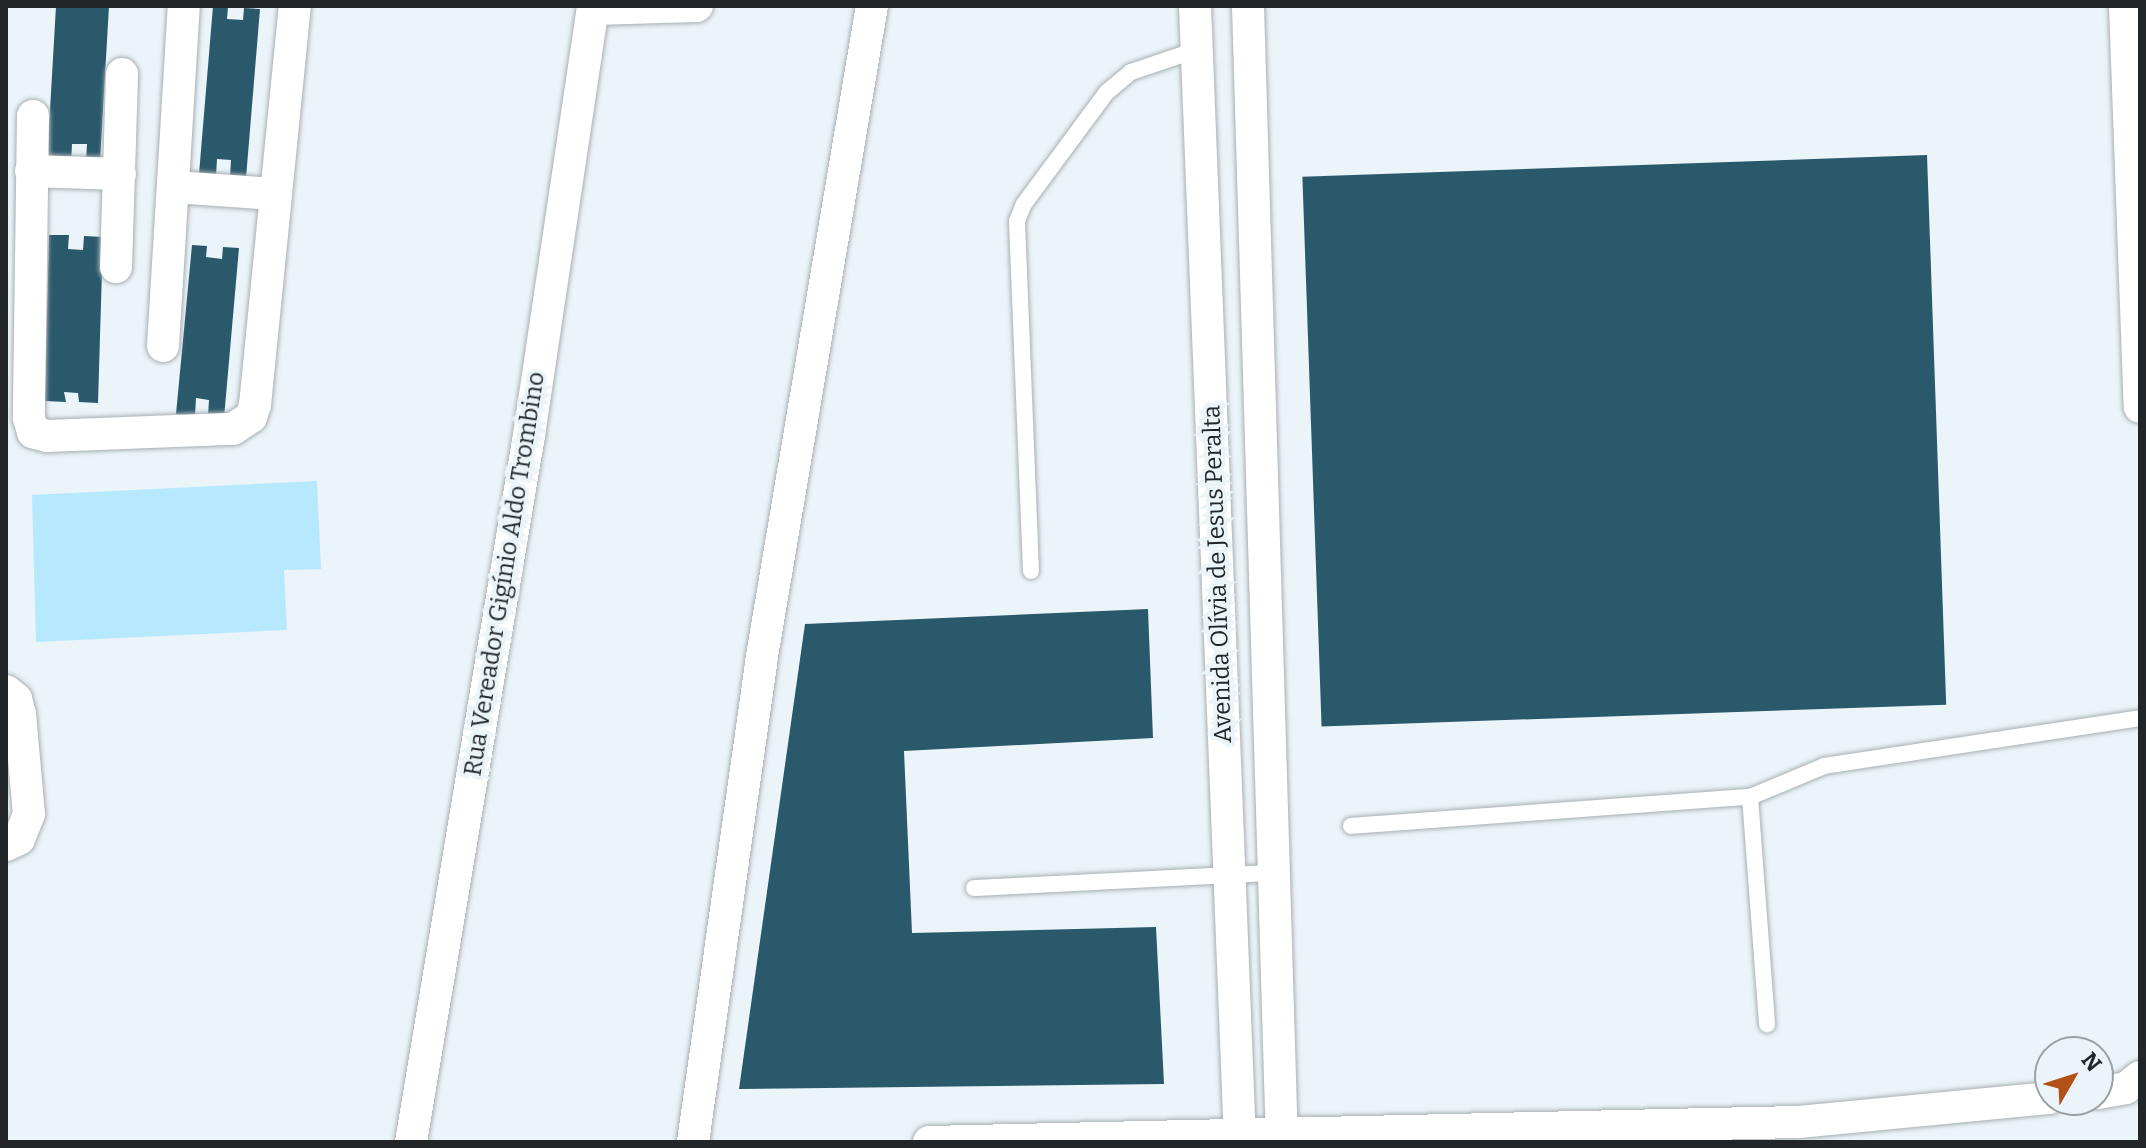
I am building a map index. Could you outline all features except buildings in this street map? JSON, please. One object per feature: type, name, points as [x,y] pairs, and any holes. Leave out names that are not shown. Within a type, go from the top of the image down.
[{"type":"street","points":[[163,346],[184,6]]},
{"type":"street","points":[[33,116],[29,418],[33,432],[47,436],[233,429],[251,417],[295,6]]},
{"type":"street","points":[[593,8],[697,6]]},
{"type":"street","points":[[693,1142],[761,662],[872,6]]},
{"type":"street","name":"Avenida Olívia de Jesus Peralta","points":[[1195,6],[1240,1136]]},
{"type":"street","name":"Avenida Olívia de Jesus Peralta","points":[[1248,6],[1282,1136]]},
{"type":"street","points":[[2125,6],[2140,407]]},
{"type":"street","name":"Rua Vereador Gigínio Aldo Trombino","points":[[411,1142],[593,8]]},
{"type":"street","points":[[116,267],[122,74]]},
{"type":"street","points":[[31,171],[120,174]]},
{"type":"street","points":[[174,187],[275,194]]},
{"type":"street","points":[[6,691],[16,699],[20,714],[29,814],[19,839],[6,845]]},
{"type":"street","points":[[2114,1090],[2126,1088],[2140,1077]]},
{"type":"street","points":[[929,1142],[1240,1136],[1799,1132],[2034,1100]]},
{"type":"lane","points":[[1031,571],[1017,221],[1024,204],[1107,92],[1131,72],[1196,50]]},
{"type":"lane","points":[[1351,826],[1750,797],[1824,766],[2140,718]]},
{"type":"lane","points":[[1750,797],[1767,1024]]},
{"type":"lane","points":[[974,888],[1272,873]]},
{"type":"shaded area","points":[[317,481],[321,569],[284,570],[287,630],[36,642],[32,495]]}]
